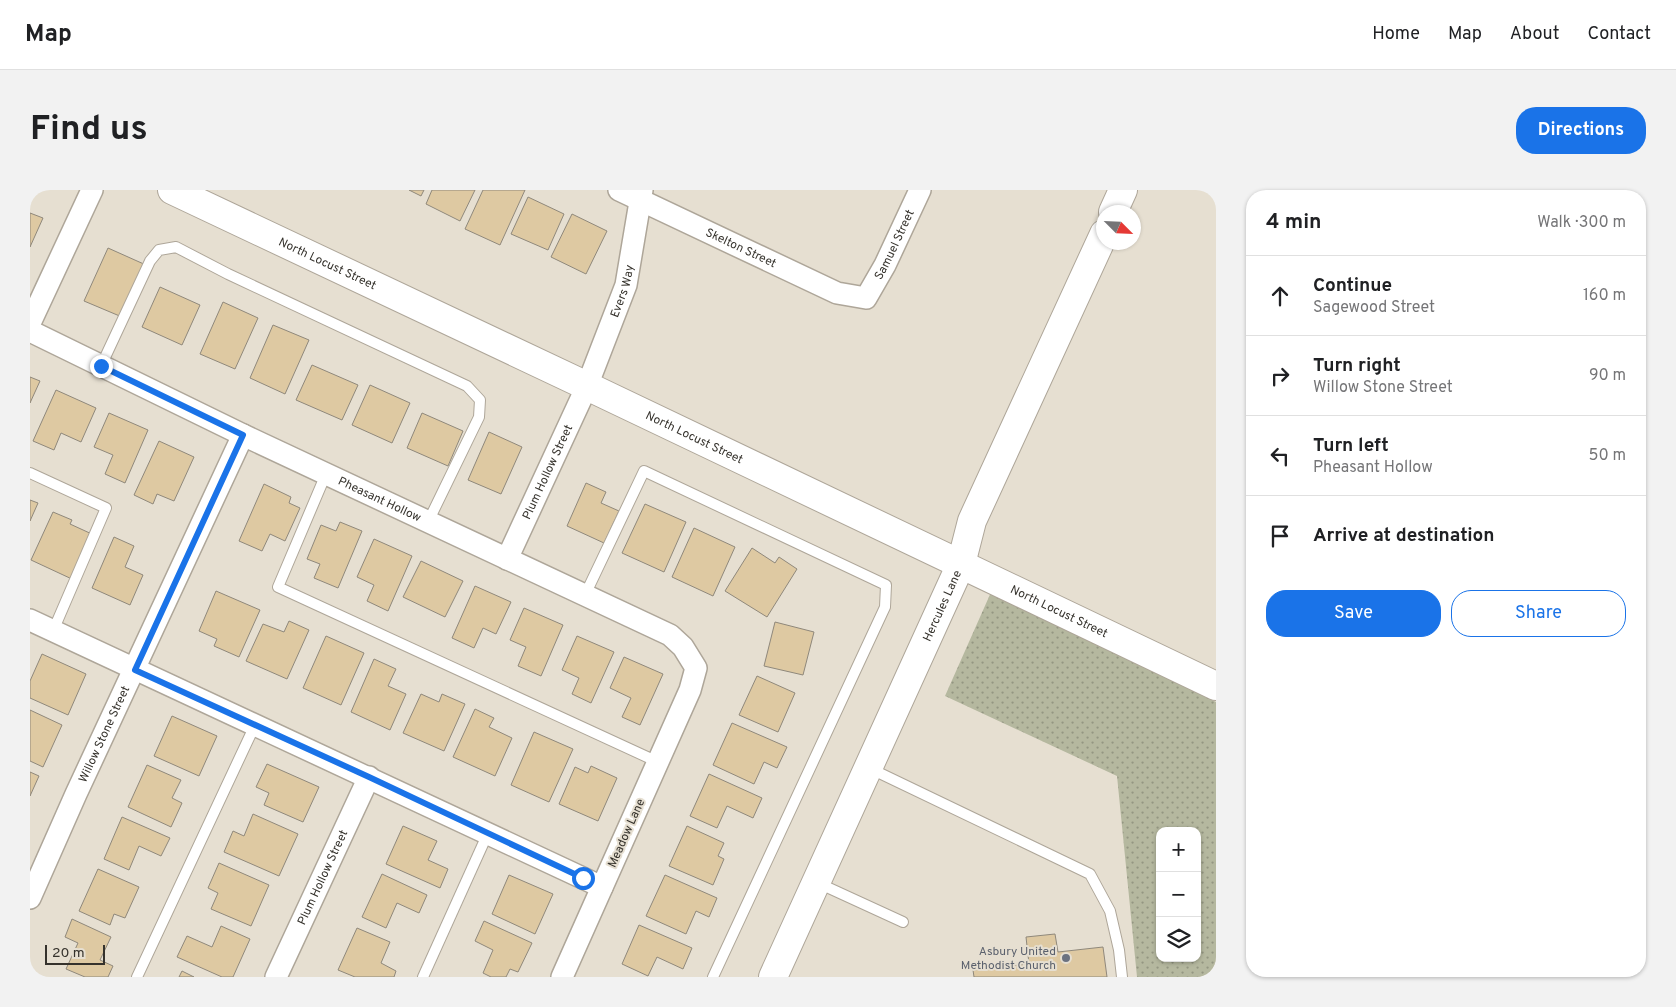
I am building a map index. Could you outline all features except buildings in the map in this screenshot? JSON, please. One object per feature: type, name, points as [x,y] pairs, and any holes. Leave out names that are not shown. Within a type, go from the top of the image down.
[{"type":"main road","name":"North Locust Street","points":[[172,190],[1216,686]]},
{"type":"main road","points":[[1116,205],[1124,190]]},
{"type":"main road","name":"Hercules Lane","points":[[774,977],[961,564],[972,521],[1097,250]]},
{"type":"street","points":[[30,323],[92,190]]},
{"type":"street","name":"Skelton Street","points":[[619,190],[641,195],[837,293],[866,298]]},
{"type":"street","name":"Samuel Street","points":[[866,298],[885,265],[920,190]]},
{"type":"street","name":"Evers Way","points":[[587,386],[626,285],[641,195]]},
{"type":"street","name":"Pheasant Hollow","points":[[30,331],[243,435],[670,635],[683,647],[696,668],[690,690]]},
{"type":"street","name":"Plum Hollow Street","points":[[507,559],[587,386]]},
{"type":"street","name":"Willow Stone Street","points":[[30,898],[76,794],[243,435]]},
{"type":"street","points":[[30,620],[602,887]]},
{"type":"street","name":"Meadow Lane","points":[[562,977],[690,690]]},
{"type":"street","name":"Plum Hollow Street","points":[[276,977],[369,777]]},
{"type":"lane","points":[[101,366],[150,260],[159,250],[176,248],[467,386],[480,400],[479,417],[428,522]]},
{"type":"lane","points":[[585,595],[644,471],[886,585],[885,607],[713,977]]},
{"type":"lane","points":[[30,473],[106,508],[53,631]]},
{"type":"lane","points":[[326,474],[278,586],[658,762]]},
{"type":"lane","points":[[137,977],[255,725]]},
{"type":"lane","points":[[868,768],[1090,874],[1110,911],[1119,950],[1122,977]]},
{"type":"lane","points":[[423,977],[488,833]]},
{"type":"lane","points":[[817,882],[903,922]]},
{"type":"green space","points":[[992,590],[1216,702],[1216,977],[1137,977],[1117,776],[945,696]]},
{"type":"place","name":"Asbury United Methodist Church","points":[[1066,958]]},
{"type":"route","points":[[101,366],[243,435],[135,670],[583,878]]}]
